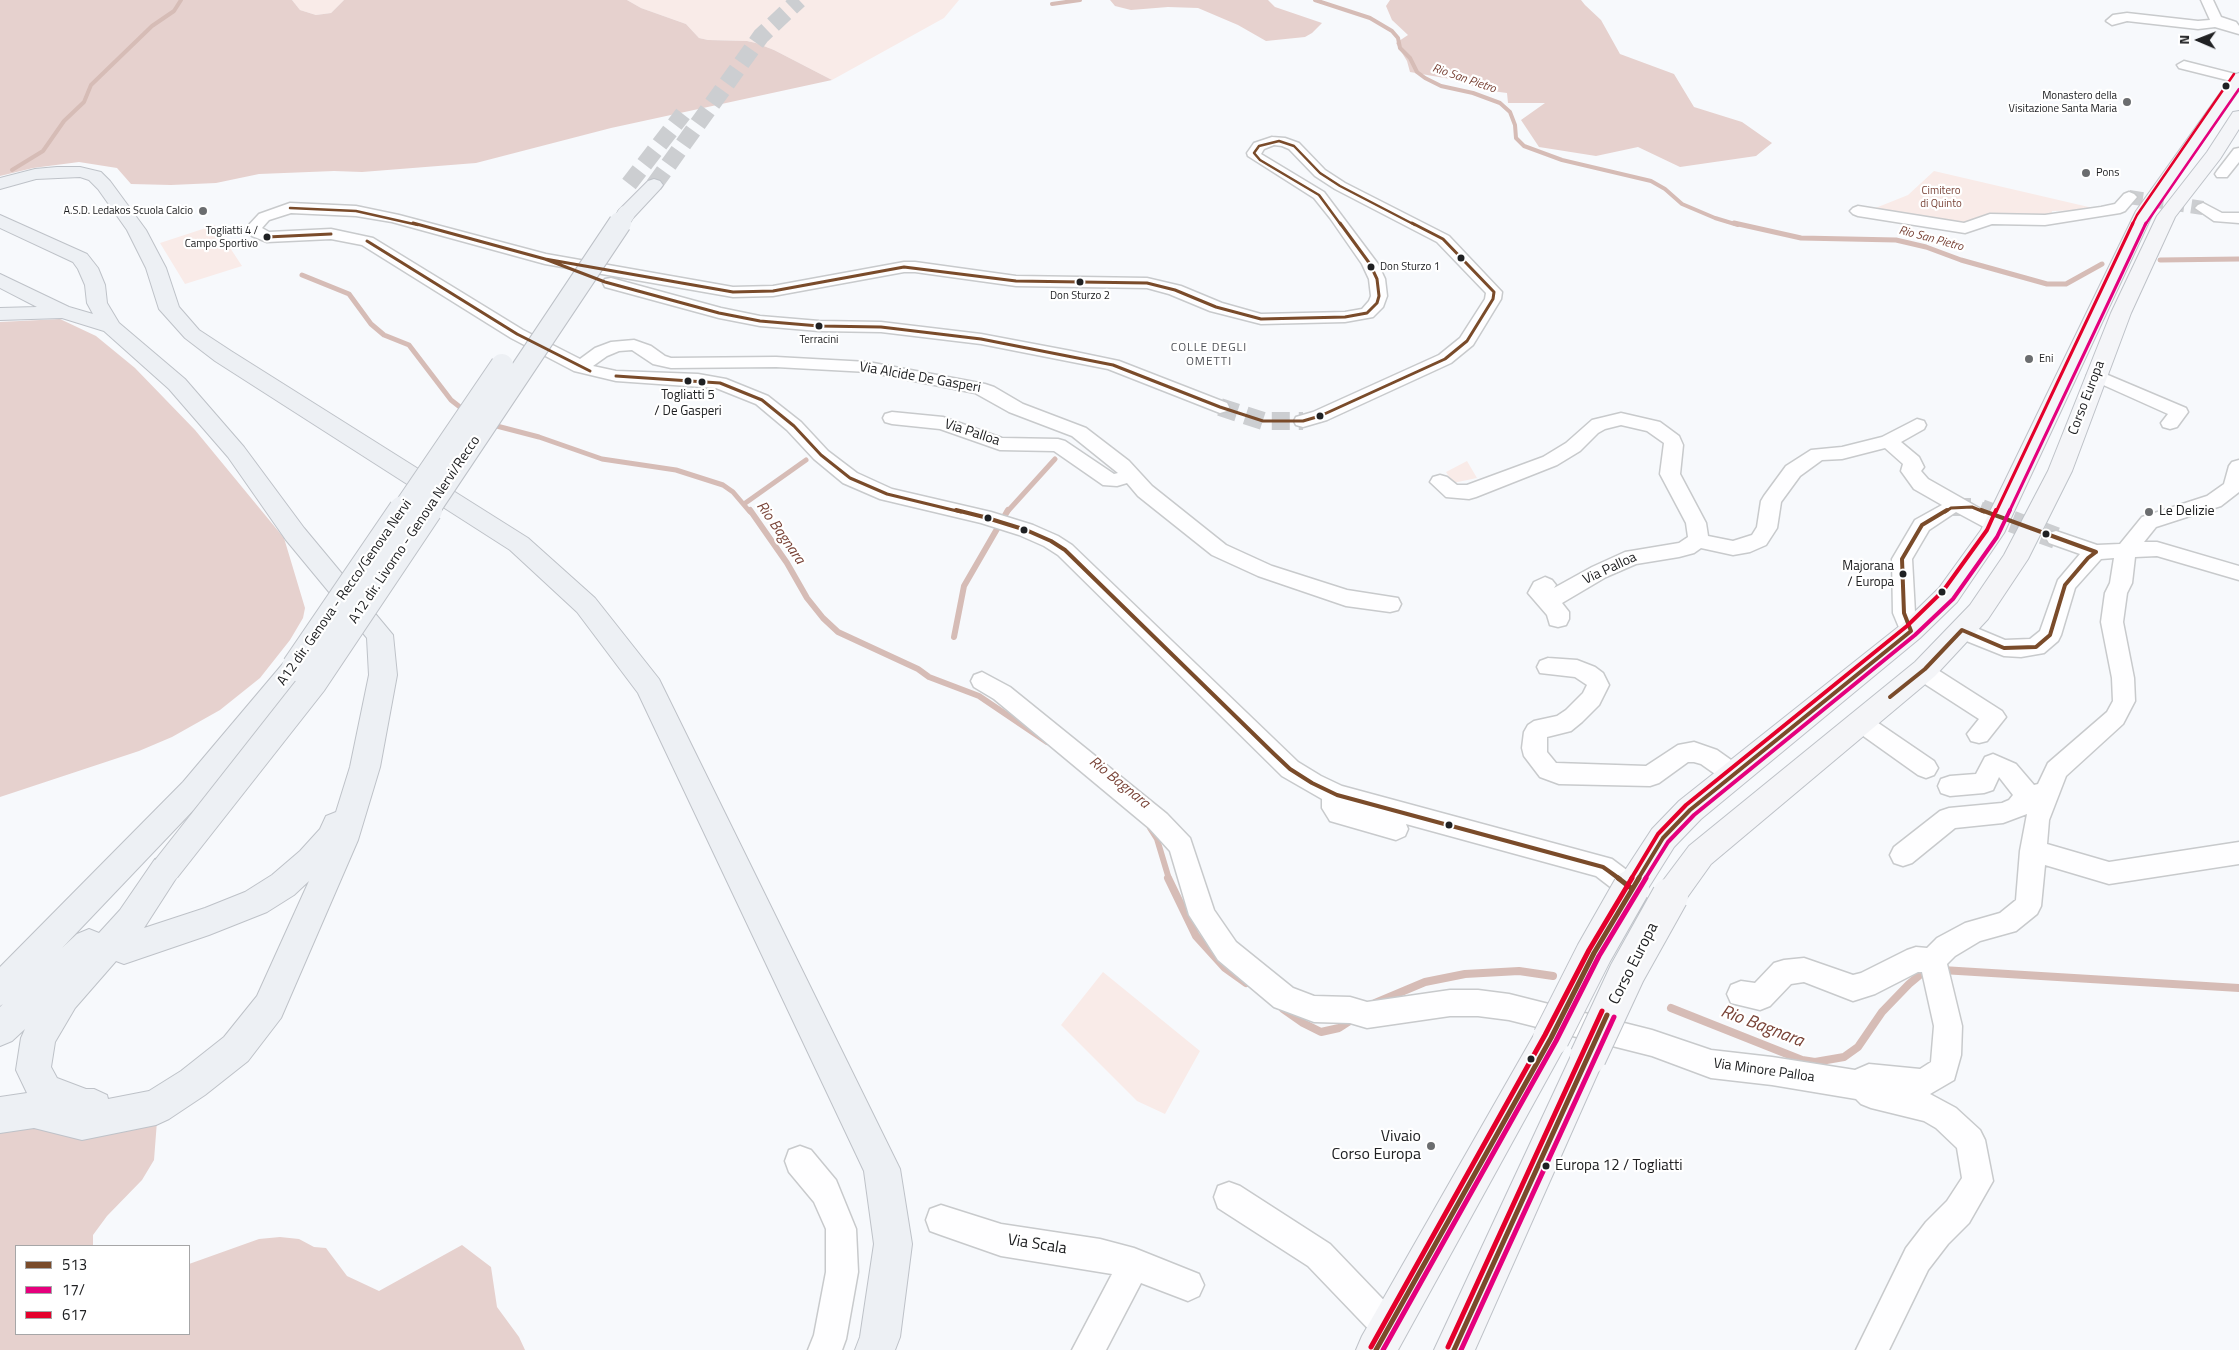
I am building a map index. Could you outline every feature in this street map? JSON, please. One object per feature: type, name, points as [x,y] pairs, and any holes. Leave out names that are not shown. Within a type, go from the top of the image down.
[{"type":"highway","points":[[0,184],[28,176],[57,172],[80,172],[95,176],[104,185],[136,230],[156,268],[169,309],[192,334],[232,362],[519,544],[586,606],[649,687],[882,1169],[893,1244],[880,1337],[874,1350]]},
{"type":"highway","name":"A12 dir. Livorno - Genova Nervi/Recco","points":[[166,869],[313,682],[619,206],[654,185]]},
{"type":"highway","name":"A12 dir. Genova - Recco/Genova Nervi","points":[[0,990],[193,790],[296,667],[619,206]]},
{"type":"highway","points":[[0,221],[80,258],[88,268],[95,285],[97,303],[111,327],[177,384],[236,452],[295,534],[380,635],[383,675],[365,767],[343,840],[269,1007],[236,1049],[156,1107],[82,1122],[34,1110],[0,1115]]},
{"type":"highway","points":[[0,280],[62,312],[111,327]]},
{"type":"highway","points":[[0,314],[62,312]]},
{"type":"highway","points":[[124,949],[210,921],[256,902],[283,885],[311,860],[331,838],[365,767]]},
{"type":"highway","points":[[0,1030],[166,869]]},
{"type":"highway","points":[[156,1107],[86,1107],[45,1091],[34,1070],[38,1038],[64,997],[131,920],[166,869]]},
{"type":"highway","points":[[0,967],[104,884]]},
{"type":"main road","name":"Corso Europa","points":[[1383,1339],[1551,1038],[1594,952],[1663,838],[1690,810],[1733,774],[1911,631],[1948,595],[1995,526],[2145,211],[2239,78]]},
{"type":"main road","name":"Corso Europa","points":[[1454,1350],[1627,973],[1670,896],[1700,854],[1922,670],[1979,612],[2015,559],[2060,471],[2109,343],[2166,216],[2214,155],[2239,116]]},
{"type":"street","points":[[2207,0],[2216,19],[2239,29]]},
{"type":"street","points":[[2112,21],[2127,16],[2198,25],[2216,23],[2239,29]]},
{"type":"street","points":[[2184,65],[2239,78]]},
{"type":"street","points":[[1303,421],[1320,416],[1446,359],[1467,342],[1494,296],[1490,286],[1442,239],[1320,174],[1294,146],[1279,141],[1259,146],[1254,153],[1309,188],[1318,195],[1335,215],[1373,270],[1378,296],[1374,308],[1368,313],[1360,316],[1345,317],[1261,319],[1216,307],[1175,290],[1147,283],[1016,281],[904,267],[812,286],[773,291],[733,292],[545,259],[394,218],[356,211],[311,208],[283,210],[264,217],[254,228],[258,233],[267,237],[331,234],[368,241],[517,334],[580,367],[616,376],[698,380],[735,388],[762,400],[794,426],[821,456],[850,478],[887,494],[1011,525],[1051,541],[1066,550],[1290,769],[1312,783],[1338,795],[1603,867],[1631,888]]},
{"type":"street","points":[[2222,174],[2239,152]]},
{"type":"street","points":[[1858,211],[1965,228],[1990,219],[2045,220],[2117,209],[2129,197]]},
{"type":"street","points":[[2203,208],[2219,218],[2239,218]]},
{"type":"street","points":[[545,259],[605,282],[719,313],[760,321],[819,326],[881,327],[981,339],[1113,365],[1220,407]]},
{"type":"street","name":"Via Alcide De Gasperi","points":[[580,367],[601,352],[617,346],[634,345],[659,360],[672,363],[776,362],[868,367],[979,388],[988,391],[1016,408],[1079,432],[1122,465],[1146,491],[1219,550],[1265,570],[1346,598],[1390,604]]},
{"type":"street","points":[[2096,375],[2179,412],[2170,423]]},
{"type":"street","name":"Via Palloa","points":[[892,418],[943,423],[1000,444],[1058,445],[1110,480],[1117,480],[1131,475]]},
{"type":"street","points":[[1440,482],[1452,492],[1470,492],[1550,461],[1573,447],[1590,429],[1599,424],[1621,419],[1643,422],[1659,429],[1672,440],[1674,445],[1670,474],[1696,523],[1699,540],[1733,548],[1751,544],[1764,536],[1771,501],[1793,471],[1818,454],[1842,453],[1888,441],[1917,425]]},
{"type":"street","points":[[1888,441],[1912,461],[1914,466],[1911,471],[1921,484],[1995,526]]},
{"type":"street","points":[[1903,856],[1949,818],[2004,813],[2018,807],[2038,794],[2056,770],[2115,718],[2124,701],[2123,678],[2112,622],[2116,593],[2121,583],[2126,550],[2149,522],[2214,501],[2232,487],[2239,466]]},
{"type":"street","points":[[1911,631],[1904,613],[1902,559],[1922,525],[1947,510]]},
{"type":"street","points":[[2056,538],[2096,552],[2157,549],[2239,573]]},
{"type":"street","name":"Via Palloa","points":[[1550,602],[1599,572],[1632,557],[1644,553],[1687,548],[1699,540]]},
{"type":"street","points":[[1962,630],[2004,648],[2021,649],[2036,647],[2050,635],[2065,585],[2088,558],[2096,552]]},
{"type":"street","points":[[1548,667],[1582,671],[1595,679],[1598,685],[1591,699],[1574,716],[1563,724],[1542,728],[1536,732],[1534,748],[1536,756],[1548,770],[1559,774],[1650,776],[1680,755],[1686,752],[1694,752],[1710,757],[1733,774]]},
{"type":"street","points":[[1922,670],[1994,717],[1979,734]]},
{"type":"street","name":"Via Minore Palloa","points":[[982,681],[1002,693],[1078,754],[1170,833],[1181,846],[1202,915],[1227,951],[1284,998],[1314,1009],[1359,1012],[1450,1003],[1478,1003],[1509,1007],[1652,1043],[1711,1064],[1772,1071],[1864,1086]]},
{"type":"street","points":[[1860,722],[1926,768]]},
{"type":"street","points":[[1950,786],[1984,784],[1993,764],[2008,771],[2038,794]]},
{"type":"street","points":[[1872,1350],[1917,1259],[1971,1194],[1978,1181],[1976,1162],[1970,1140],[1946,1118],[1930,1108],[1874,1095],[1868,1092],[1864,1086],[1864,1080],[1869,1078],[1920,1083],[1929,1080],[1944,1070],[1947,1055],[1948,1026],[1935,970],[1946,947],[1974,932],[2007,923],[2028,906],[2038,794]]},
{"type":"street","points":[[1338,795],[1333,801],[1334,808],[1339,814],[1396,829]]},
{"type":"street","points":[[2033,851],[2109,873],[2239,852]]},
{"type":"street","points":[[1741,994],[1760,997],[1784,972],[1804,970],[1853,988],[1865,985],[1916,959],[1935,970]]},
{"type":"street","points":[[800,1161],[824,1191],[841,1230],[842,1272],[830,1339],[824,1350]]},
{"type":"street","points":[[1229,1197],[1319,1255],[1383,1339]]},
{"type":"street","name":"Via Scala","points":[[941,1220],[1001,1240],[1100,1255],[1134,1264],[1188,1286]]},
{"type":"street","points":[[1088,1350],[1134,1264]]},
{"type":"green space","points":[[292,0],[344,0],[331,13],[316,15],[300,10]]},
{"type":"green space","points":[[627,0],[959,0],[944,18],[832,80],[774,50],[756,43],[699,38],[686,24],[641,8]]},
{"type":"green space","name":"Cimitero di Quinto","points":[[1934,171],[2093,208],[2087,210],[2052,211],[2051,217],[1967,224],[1873,209],[1908,195]]},
{"type":"green space","points":[[215,225],[242,266],[185,284],[160,243]]},
{"type":"green space","points":[[1467,461],[1477,478],[1453,483],[1446,472]]},
{"type":"green space","points":[[1103,972],[1200,1051],[1165,1114],[1137,1101],[1061,1025]]},
{"type":"shaded area","points":[[0,0],[292,0],[300,10],[316,15],[331,13],[344,0],[627,0],[641,8],[686,24],[699,38],[756,43],[774,50],[832,80],[611,128],[476,163],[362,172],[334,171],[259,174],[216,183],[171,185],[131,184],[117,168],[79,162],[33,168],[0,176]]},
{"type":"shaded area","points":[[1110,0],[1268,0],[1275,7],[1322,23],[1305,37],[1266,41],[1238,25],[1198,8],[1168,7],[1131,10],[1115,6]]},
{"type":"shaded area","points":[[1390,0],[1581,0],[1601,20],[1620,54],[1674,74],[1694,107],[1742,122],[1772,143],[1756,156],[1680,167],[1638,147],[1596,156],[1539,147],[1521,120],[1545,103],[1508,103],[1507,93],[1484,90],[1456,80],[1410,72],[1407,61],[1396,43],[1408,35],[1392,20],[1386,6]]},
{"type":"shaded area","points":[[60,319],[96,336],[135,368],[195,430],[284,538],[305,608],[303,618],[290,640],[260,678],[220,710],[172,737],[139,751],[0,797],[0,322]]},
{"type":"shaded area","points":[[157,1121],[154,1160],[142,1180],[107,1216],[93,1235],[93,1245],[15,1245],[15,1335],[190,1335],[190,1264],[259,1239],[280,1237],[299,1239],[314,1247],[326,1248],[347,1276],[379,1291],[462,1245],[491,1267],[497,1307],[519,1337],[525,1350],[0,1350],[0,1127]]},
{"type":"waterway","points":[[12,170],[43,151],[64,121],[84,102],[91,85],[152,26],[174,11],[181,0]]},
{"type":"waterway","points":[[1052,4],[1080,0]]},
{"type":"waterway","name":"Rio San Pietro","points":[[1315,0],[1370,18],[1392,31],[1398,38],[1400,48],[1410,58],[1417,72],[1425,78],[1441,86],[1473,93],[1500,103],[1510,112],[1515,125],[1516,138],[1524,146],[1562,160],[1651,181],[1665,189],[1682,204],[1715,218],[1738,225]]},
{"type":"waterway","name":"Rio San Pietro","points":[[1734,223],[1801,238],[1896,240],[1926,247],[1961,260],[2047,284],[2066,284],[2102,264]]},
{"type":"waterway","points":[[2160,260],[2239,259]]},
{"type":"waterway","name":"Rio Bagnara","points":[[302,275],[349,294],[371,324],[384,335],[409,345],[451,400],[465,411]]},
{"type":"waterway","name":"Rio Bagnara","points":[[489,424],[539,437],[602,459],[676,470],[723,485],[733,492],[750,512]]},
{"type":"waterway","points":[[1007,512],[1055,459]]},
{"type":"waterway","points":[[744,504],[806,460]]},
{"type":"waterway","name":"Rio Bagnara","points":[[750,510],[787,563],[807,598],[823,618],[838,632],[918,669],[929,677],[979,696],[1047,742]]},
{"type":"waterway","points":[[954,637],[964,586],[1008,510]]},
{"type":"waterway","name":"Rio Bagnara","points":[[1150,828],[1157,839],[1169,879]]},
{"type":"waterway","name":"Rio Bagnara","points":[[1168,878],[1196,936],[1225,968],[1246,983]]},
{"type":"waterway","name":"Rio Bagnara","points":[[1671,1008],[1802,1060],[1815,1062],[1844,1057],[1858,1047],[1882,1012],[1909,984],[1927,969]]},
{"type":"waterway","points":[[1942,970],[2239,988]]},
{"type":"waterway","name":"Rio Bagnara","points":[[1375,1003],[1425,982],[1465,974],[1519,971],[1553,976]]},
{"type":"waterway","name":"Rio Bagnara","points":[[1283,1009],[1303,1023],[1321,1032],[1339,1028],[1353,1019]]},
{"type":"tunnel","points":[[654,185],[761,36],[799,0]]},
{"type":"tunnel","points":[[629,184],[683,114]]},
{"type":"tunnel","points":[[2129,197],[2203,208]]},
{"type":"tunnel","points":[[1220,407],[1263,421],[1303,421]]},
{"type":"tunnel","points":[[1953,507],[1972,507],[1984,512]]},
{"type":"tunnel","points":[[1981,510],[2056,538]]},
{"type":"transit line","name":"617","points":[[1371,1347],[1545,1035],[1589,950],[1658,834],[1686,805],[1729,769],[1907,626],[1943,591],[1987,530],[2137,215],[2234,74]]},
{"type":"transit line","name":"17/","points":[[1383,1350],[1556,1041],[1599,956],[1668,842],[1694,815],[1915,635],[1953,599],[1997,537],[2147,221],[2239,89]]},
{"type":"transit line","name":"513","points":[[1279,141],[1294,146],[1320,173],[1340,186],[1443,239],[1494,292],[1493,299],[1467,341],[1445,359],[1320,416],[1303,421],[1263,421],[1220,407],[1113,365],[981,339],[881,327],[819,326],[760,321],[719,313],[605,282],[545,259],[733,292],[773,291],[904,267],[915,267],[1016,281],[1147,283],[1175,290],[1216,307],[1261,319],[1345,317],[1367,313],[1377,303],[1379,296],[1377,279],[1370,264],[1319,195],[1260,160],[1254,153],[1259,146],[1279,141]]},
{"type":"transit line","name":"513","points":[[290,208],[356,211]]},
{"type":"transit line","name":"513","points":[[290,208],[356,211]]},
{"type":"transit line","name":"513","points":[[356,211],[394,218],[545,259]]},
{"type":"transit line","name":"513","points":[[267,237],[331,234]]},
{"type":"transit line","name":"513","points":[[267,237],[331,234]]},
{"type":"transit line","name":"513","points":[[367,241],[517,334]]},
{"type":"transit line","name":"513","points":[[517,334],[590,371]]},
{"type":"transit line","name":"513","points":[[517,334],[590,371]]},
{"type":"transit line","name":"513","points":[[616,376],[720,383]]},
{"type":"transit line","name":"513","points":[[720,383],[762,400]]},
{"type":"transit line","name":"513","points":[[720,383],[762,400]]},
{"type":"transit line","name":"513","points":[[762,400],[794,426]]},
{"type":"transit line","name":"513","points":[[762,400],[794,426]]},
{"type":"transit line","name":"513","points":[[794,426],[821,455],[850,478]]},
{"type":"transit line","name":"513","points":[[850,478],[887,494]]},
{"type":"transit line","name":"513","points":[[850,478],[887,494]]},
{"type":"transit line","name":"513","points":[[887,494],[984,517]]},
{"type":"transit line","name":"513","points":[[887,494],[984,517]]},
{"type":"transit line","name":"513","points":[[1376,1350],[1551,1038],[1594,953],[1663,838],[1690,810],[1733,774],[1911,631],[1904,613],[1902,559],[1922,525],[1951,508],[1972,507],[2096,552]]},
{"type":"transit line","name":"513","points":[[984,517],[1026,530]]},
{"type":"transit line","name":"513","points":[[984,517],[1026,530]]},
{"type":"transit line","name":"513","points":[[1026,530],[1051,541],[1065,550],[1273,753],[1290,769],[1312,783],[1337,795],[1603,867]]},
{"type":"transit line","name":"513","points":[[1890,697],[1925,669],[1962,630],[2004,648],[2036,647],[2050,635],[2065,585],[2088,558],[2096,552]]},
{"type":"transit line","name":"513","points":[[1603,867],[1610,872],[1631,888],[1603,867]]},
{"type":"transit line","name":"617","points":[[1448,1347],[1602,1011]]},
{"type":"transit line","name":"513","points":[[1454,1350],[1607,1015]]},
{"type":"transit line","name":"17/","points":[[1461,1350],[1614,1017]]},
{"type":"place","name":"Monastero della Visitazione Santa Maria","points":[[2127,102]]},
{"type":"place","name":"Pons","points":[[2086,173]]},
{"type":"place","name":"A.S.D. Ledakos Scuola Calcio","points":[[203,211]]},
{"type":"place","name":"Togliatti 4 / Campo Sportivo","points":[[267,237]]},
{"type":"place","name":"Don Sturzo 1","points":[[1371,267]]},
{"type":"place","name":"Don Sturzo 2","points":[[1080,282]]},
{"type":"place","name":"Terracini","points":[[819,326]]},
{"type":"place","name":"Eni","points":[[2029,359]]},
{"type":"place","name":"Togliatti 5 / De Gasperi","points":[[688,381]]},
{"type":"place","name":"Le Delizie","points":[[2149,512]]},
{"type":"place","name":"Majorana / Europa","points":[[1903,574]]},
{"type":"place","name":"Vivaio Corso Europa","points":[[1431,1146]]},
{"type":"place","name":"Europa 12 / Togliatti","points":[[1546,1166]]},
{"type":"district","name":"COLLE DEGLI OMETTI","points":[[1209,355]]}]
